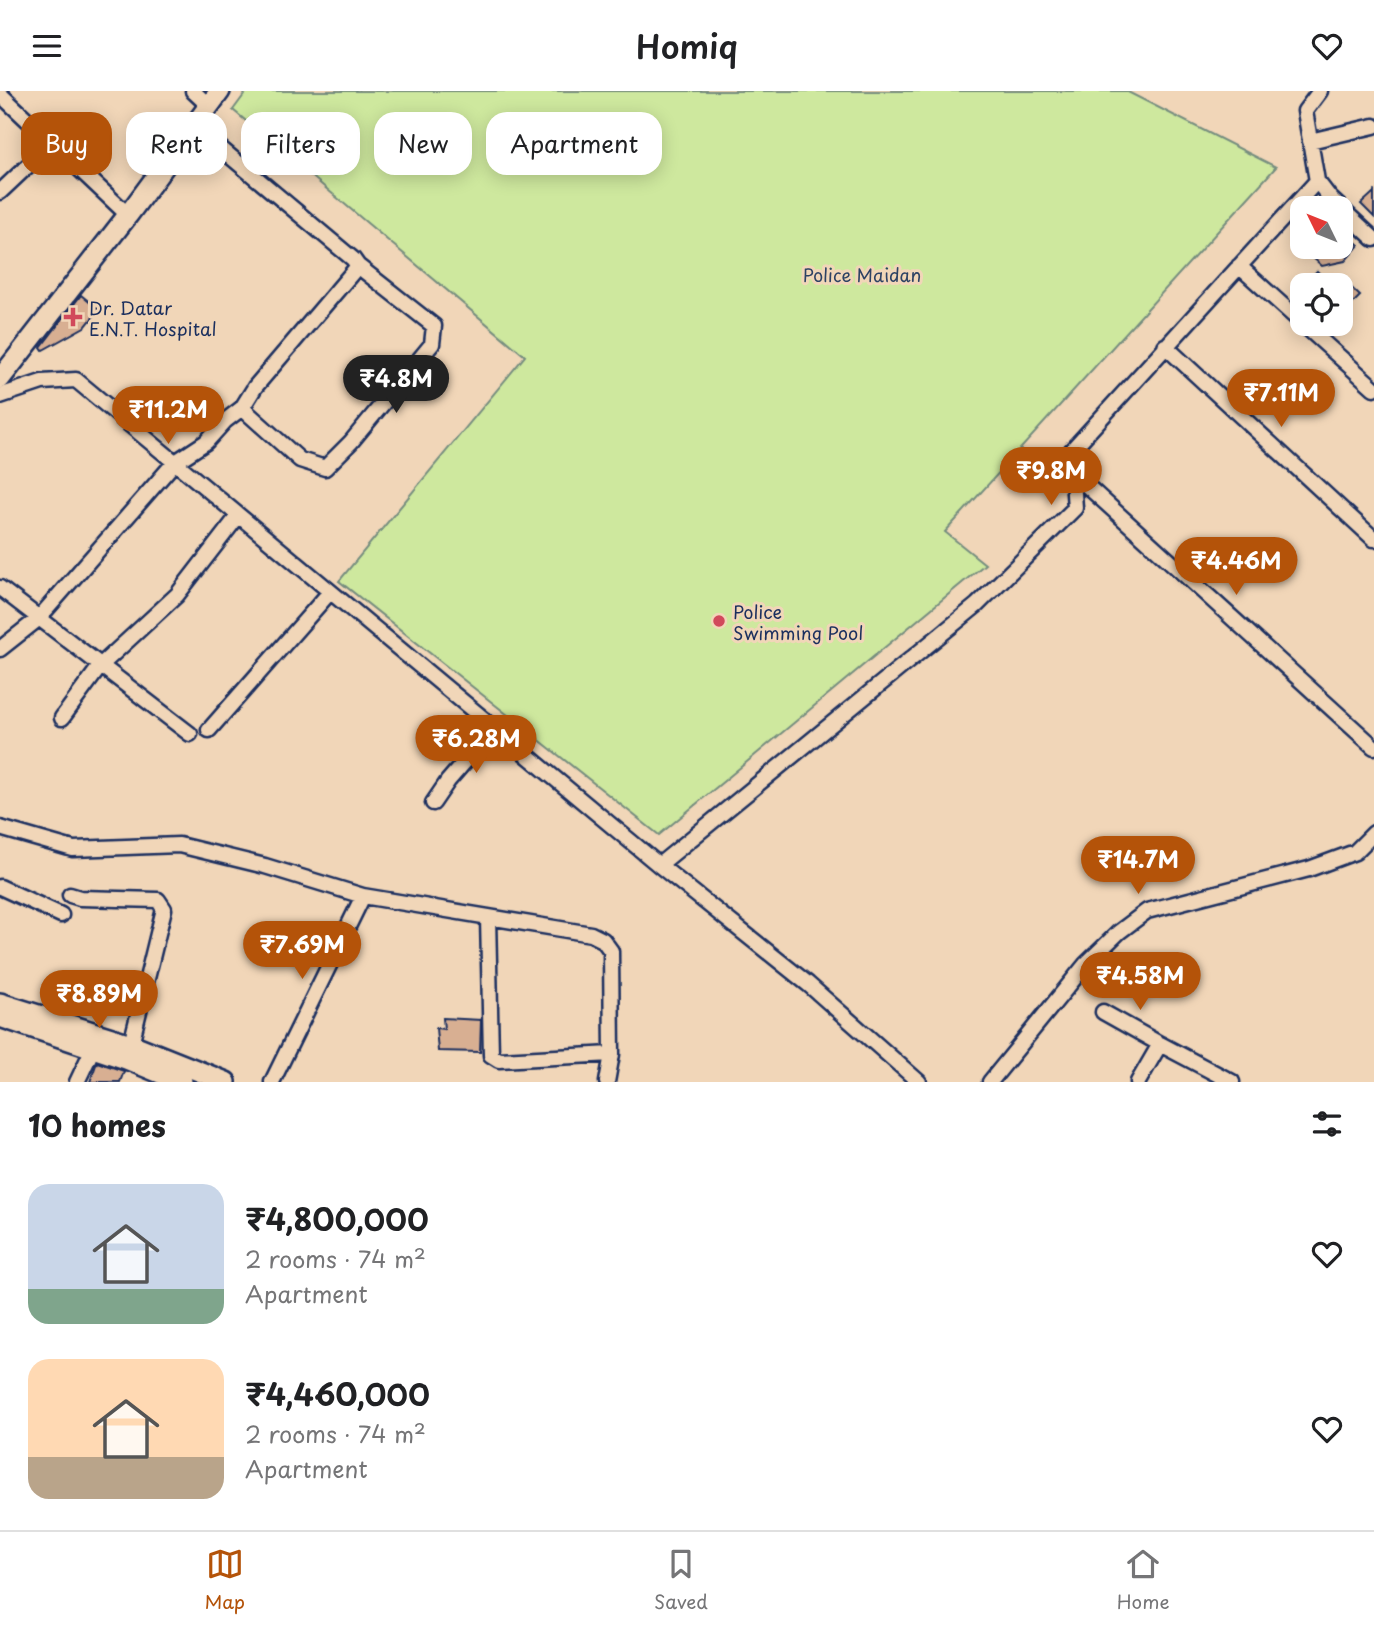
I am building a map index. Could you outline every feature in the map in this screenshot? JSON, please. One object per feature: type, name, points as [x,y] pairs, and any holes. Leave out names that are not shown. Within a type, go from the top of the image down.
[{"type":"main road","points":[[0,379],[158,175]]},
{"type":"main road","points":[[0,1003],[96,1042],[126,1059],[182,1082]]},
{"type":"main road","points":[[0,1017],[96,1042],[131,1044],[226,1082]]},
{"type":"street","points":[[194,91],[215,98]]},
{"type":"street","points":[[1320,91],[1305,111],[1317,181],[1330,198],[1374,239]]},
{"type":"street","points":[[0,94],[21,114]]},
{"type":"street","points":[[1310,141],[1374,126]]},
{"type":"street","points":[[227,154],[358,266],[434,326],[432,344],[351,442],[325,468],[300,460],[242,408]]},
{"type":"street","points":[[0,192],[21,172]]},
{"type":"street","points":[[86,175],[128,215]]},
{"type":"street","points":[[659,865],[977,605],[1074,507],[1071,450],[1317,181]]},
{"type":"street","points":[[0,649],[38,619],[174,463],[206,442],[225,421],[242,408],[255,387],[358,266]]},
{"type":"street","points":[[1239,266],[1290,312]]},
{"type":"street","points":[[1316,336],[1374,388]]},
{"type":"street","points":[[1165,346],[1374,539]]},
{"type":"street","points":[[0,396],[42,382],[76,380],[659,865],[808,984],[919,1082]]},
{"type":"street","points":[[1073,473],[1374,747]]},
{"type":"street","points":[[62,718],[101,665],[177,595],[238,516]]},
{"type":"street","points":[[0,589],[190,734]]},
{"type":"street","points":[[209,730],[330,592]]},
{"type":"street","points":[[432,803],[494,728]]},
{"type":"street","points":[[0,828],[73,849],[179,845],[265,866],[363,896],[584,933],[603,940],[611,951],[612,1054],[607,1082]]},
{"type":"street","points":[[990,1082],[1086,964],[1119,932],[1147,911],[1309,869],[1355,852],[1374,832]]},
{"type":"street","points":[[0,887],[61,915]]},
{"type":"street","points":[[70,895],[80,898],[158,900],[163,904],[131,1044]]},
{"type":"street","points":[[272,1082],[363,896]]},
{"type":"street","points":[[488,917],[491,1055],[499,1060],[612,1054]]},
{"type":"street","points":[[1103,1011],[1232,1082]]},
{"type":"street","points":[[77,1082],[96,1042]]},
{"type":"street","points":[[1138,1082],[1160,1044]]},
{"type":"green space","name":"Police Maidan","points":[[247,91],[1126,91],[1276,167],[945,532],[985,564],[659,835],[339,581],[525,356],[310,175],[360,175],[360,112],[241,112],[241,117],[233,110]]},
{"type":"building","points":[[1374,192],[1374,217],[1361,204]]},
{"type":"building","points":[[1353,240],[1359,245],[1353,252]]},
{"type":"building","points":[[1314,259],[1347,259],[1345,261],[1322,266]]},
{"type":"building","points":[[1353,289],[1360,296],[1353,303]]},
{"type":"building","points":[[81,295],[99,310],[86,326],[43,350],[41,347]]},
{"type":"building","points":[[443,1018],[481,1020],[480,1052],[438,1051],[436,1028],[444,1029]]},
{"type":"building","points":[[97,1062],[124,1071],[120,1082],[90,1082]]},
{"type":"place","name":"Dr. Datar E.N.T. Hospital","points":[[73,317]]},
{"type":"place","name":"Police Swimming Pool","points":[[719,621]]}]
